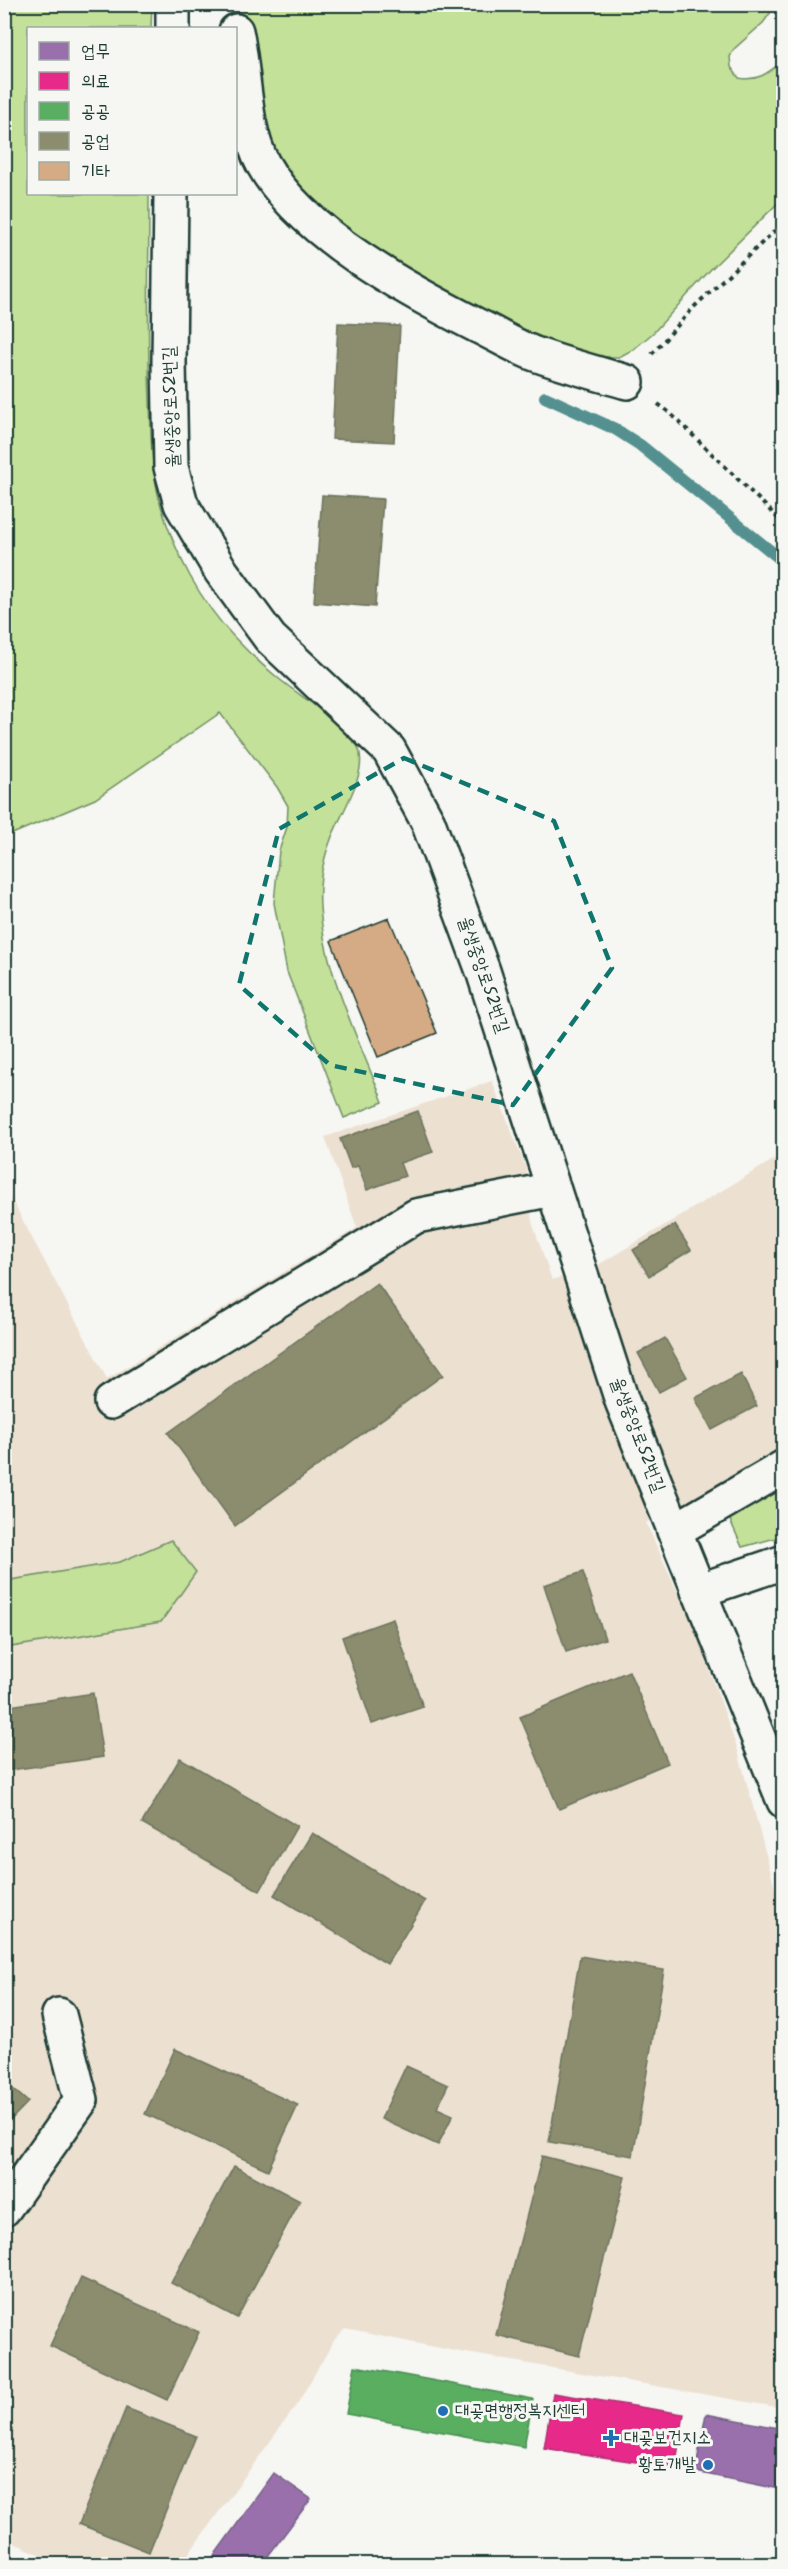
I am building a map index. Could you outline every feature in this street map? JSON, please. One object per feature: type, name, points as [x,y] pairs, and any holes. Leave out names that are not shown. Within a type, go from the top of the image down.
[{"type":"street","points":[[173,4],[173,27]]},
{"type":"street","points":[[229,4],[234,27]]},
{"type":"street","points":[[237,42],[251,130],[262,162],[283,195],[309,219],[352,253],[447,310],[534,354],[627,382]]},
{"type":"street","name":"율생중앙로52번길","points":[[171,195],[169,362],[171,467],[181,504],[221,571],[270,638],[389,750],[428,822],[483,971],[622,1401],[783,1801]]},
{"type":"street","points":[[111,1402],[416,1216],[553,1189]]},
{"type":"street","points":[[674,1531],[783,1467]]},
{"type":"street","points":[[698,1591],[783,1562]]},
{"type":"street","points":[[4,2209],[81,2100],[59,2015]]},
{"type":"path","points":[[783,222],[695,306],[627,382],[670,413],[783,524]]},
{"type":"highlighted area","points":[[404,758],[554,821],[612,968],[513,1105],[330,1065],[239,985],[279,829]]},
{"type":"shaded area","points":[[492,1081],[526,1168],[532,1222],[552,1280],[598,1265],[783,1154],[783,1452],[646,1523],[696,1632],[738,1751],[783,1918],[783,2408],[455,2351],[345,2329],[335,2339],[296,2406],[181,2564],[62,2564],[5,2539],[5,1648],[161,1622],[171,1540],[120,1562],[5,1581],[4,1185],[107,1379],[357,1228],[325,1137]]},
{"type":"green space","points":[[5,5],[152,5],[151,27],[27,27],[27,195],[149,195],[151,440],[153,467],[161,506],[181,559],[210,608],[222,623],[244,648],[267,668],[344,729],[358,747],[361,758],[357,782],[327,850],[321,876],[320,903],[323,932],[339,991],[383,1102],[344,1118],[287,972],[274,903],[279,851],[287,827],[288,806],[277,787],[220,713],[95,799],[5,837]]},
{"type":"green space","points":[[237,5],[776,5],[763,23],[734,49],[730,57],[731,67],[739,78],[746,79],[763,75],[783,61],[783,198],[711,269],[654,332],[634,349],[619,357],[603,357],[539,341],[355,247],[273,165]]},
{"type":"green space","points":[[783,1480],[783,1536],[742,1547],[727,1513]]},
{"type":"green space","points":[[171,1540],[196,1572],[161,1622],[5,1648],[5,1581],[120,1562]]},
{"type":"building: 업무","points":[[706,2414],[784,2429],[784,2490],[695,2472]]},
{"type":"building: 업무","points":[[274,2473],[311,2499],[262,2564],[208,2564]]},
{"type":"building: 의료","points":[[553,2393],[684,2414],[675,2468],[544,2448]]},
{"type":"building: 공공","points":[[355,2366],[533,2399],[524,2447],[346,2414]]},
{"type":"building: 공업","points":[[338,323],[400,326],[394,442],[332,439]]},
{"type":"building: 공업","points":[[322,495],[383,499],[375,607],[314,602]]},
{"type":"building: 공업","points":[[418,1111],[433,1152],[400,1163],[405,1176],[367,1190],[358,1166],[351,1168],[340,1139]]},
{"type":"building: 공업","points":[[675,1225],[691,1250],[649,1276],[633,1250]]},
{"type":"building: 공업","points":[[377,1283],[443,1375],[235,1526],[168,1433]]},
{"type":"building: 공업","points":[[665,1338],[687,1377],[659,1392],[638,1353]]},
{"type":"building: 공업","points":[[741,1374],[757,1406],[712,1430],[695,1398]]},
{"type":"building: 공업","points":[[583,1572],[605,1639],[566,1652],[544,1585]]},
{"type":"building: 공업","points":[[393,1619],[423,1707],[372,1724],[342,1637]]},
{"type":"building: 공업","points":[[629,1671],[668,1763],[559,1809],[520,1717]]},
{"type":"building: 공업","points":[[93,1693],[103,1757],[4,1771],[4,1707]]},
{"type":"building: 공업","points":[[180,1758],[297,1826],[260,1891],[142,1823]]},
{"type":"building: 공업","points":[[312,1833],[425,1901],[387,1964],[274,1895]]},
{"type":"building: 공업","points":[[580,1956],[664,1970],[633,2156],[549,2142]]},
{"type":"building: 공업","points":[[175,2049],[298,2105],[268,2170],[145,2114]]},
{"type":"building: 공업","points":[[406,2066],[448,2085],[437,2108],[453,2115],[438,2145],[381,2119]]},
{"type":"building: 공업","points":[[4,2081],[28,2102],[4,2127]]},
{"type":"building: 공업","points":[[542,2156],[625,2177],[579,2356],[496,2335]]},
{"type":"building: 공업","points":[[234,2166],[300,2201],[237,2318],[171,2283]]},
{"type":"building: 공업","points":[[81,2278],[199,2332],[167,2400],[50,2346]]},
{"type":"building: 공업","points":[[126,2408],[196,2436],[149,2552],[79,2524]]},
{"type":"building: 기타","points":[[389,918],[437,1033],[378,1057],[331,941]]},
{"type":"waterway","points":[[545,397],[615,429],[640,445],[784,562]]},
{"type":"place","name":"대곶면행정복지센터","points":[[443,2411]]},
{"type":"place","name":"대곶보건지소","points":[[611,2438]]},
{"type":"place","name":"황토개발","points":[[708,2465]]}]
